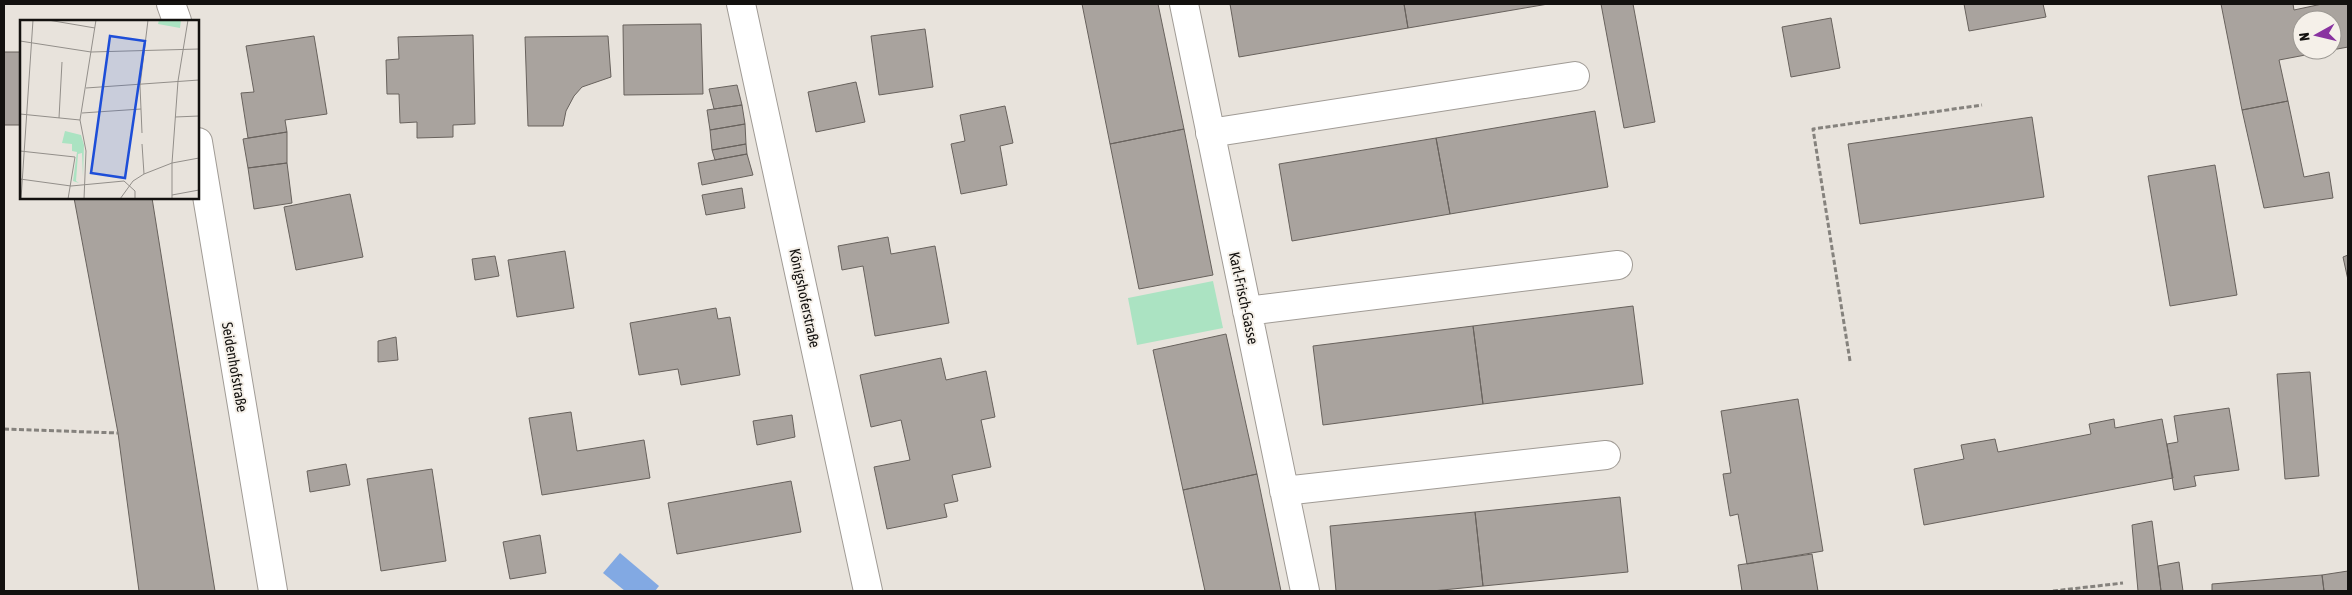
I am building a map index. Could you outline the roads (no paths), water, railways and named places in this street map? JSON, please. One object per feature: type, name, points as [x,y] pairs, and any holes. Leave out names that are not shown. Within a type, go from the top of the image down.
[{"type":"street","points":[[171,4],[177,20]]},
{"type":"street","name":"Königshoferstraße","points":[[741,4],[868,591]]},
{"type":"street","name":"Karl-Frisch-Gasse","points":[[1184,4],[1305,591]]},
{"type":"street","points":[[1210,133],[1576,76]]},
{"type":"street","name":"Seidenhofstraße","points":[[199,148],[273,591]]},
{"type":"street","points":[[1247,311],[1618,265]]},
{"type":"street","points":[[1284,491],[1606,455]]},
{"type":"water","points":[[620,553],[659,586],[655,591],[625,591],[603,573]]}]
